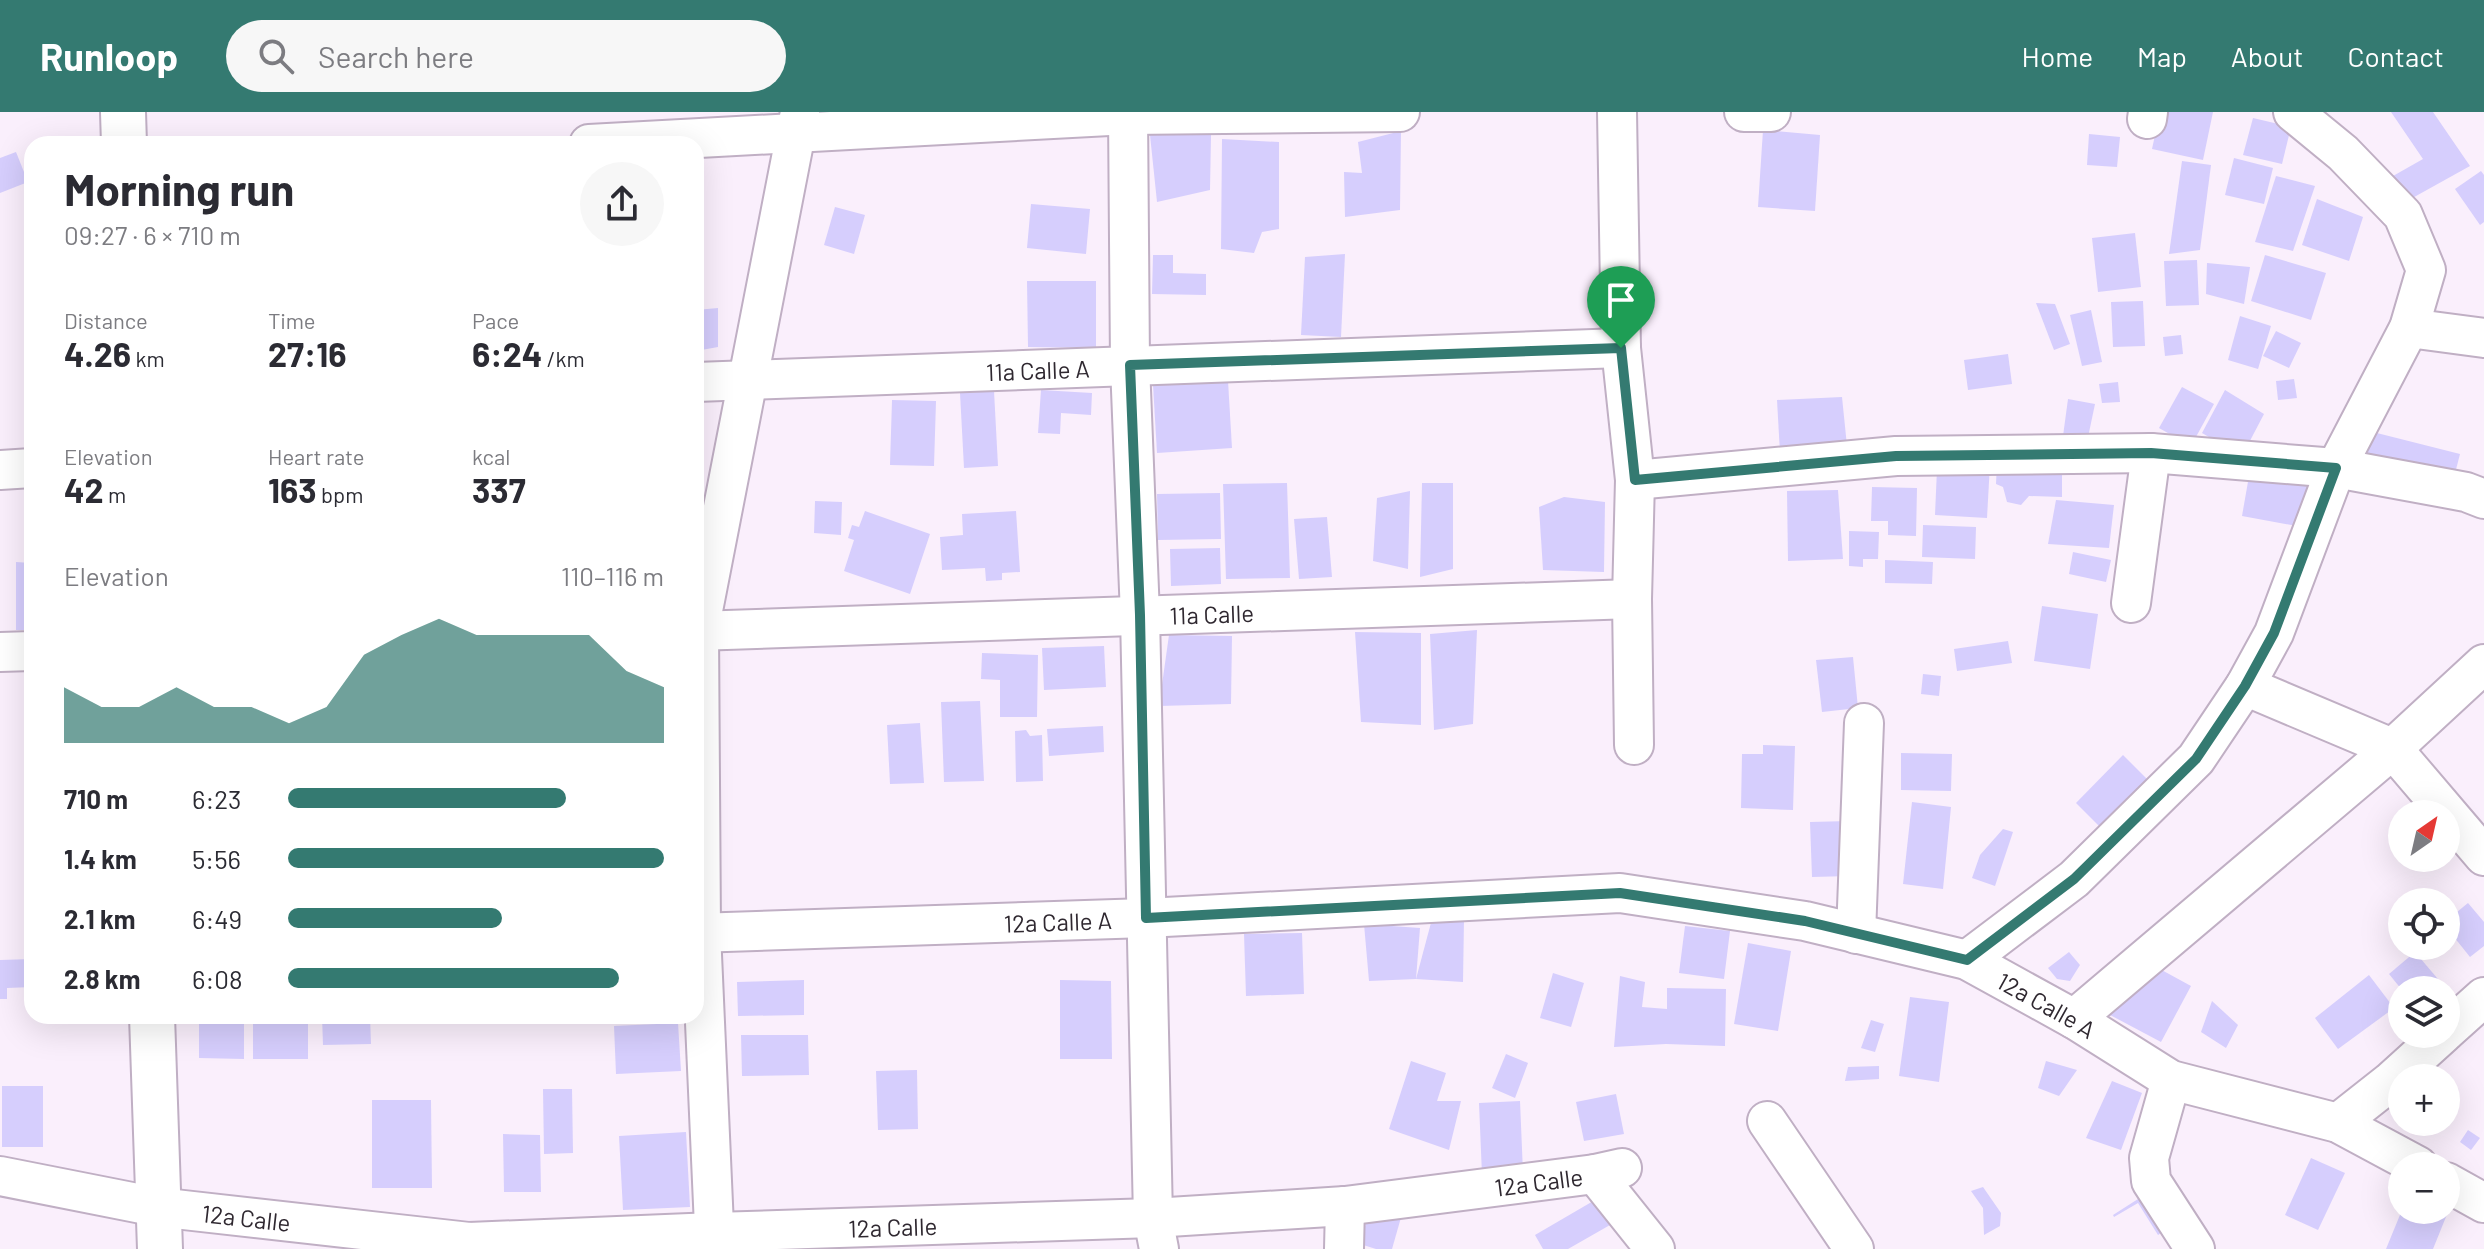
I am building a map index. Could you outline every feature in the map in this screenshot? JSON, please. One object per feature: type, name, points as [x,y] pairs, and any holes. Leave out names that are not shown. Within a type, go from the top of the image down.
[{"type":"street","points":[[123,112],[124,136]]},
{"type":"street","points":[[669,136],[798,123],[1128,114],[1400,112]]},
{"type":"street","points":[[1617,112],[1621,348],[1635,480],[1632,599],[1634,745]]},
{"type":"street","points":[[1744,112],[1771,112]]},
{"type":"street","points":[[1967,960],[2074,879],[2196,759],[2245,686],[2274,633],[2336,468],[2409,328],[2426,270],[2403,215],[2343,153],[2293,112]]},
{"type":"street","points":[[1128,114],[1130,365],[1140,615],[1156,1234]]},
{"type":"street","points":[[704,597],[798,123]]},
{"type":"street","points":[[2409,328],[2484,338]]},
{"type":"street","name":"11a Calle A","points":[[704,382],[1621,348]]},
{"type":"street","points":[[1635,480],[1896,456],[2151,453],[2336,468],[2466,492],[2484,499]]},
{"type":"street","points":[[2131,603],[2151,453]]},
{"type":"street","points":[[0,470],[24,468]]},
{"type":"street","name":"11a Calle","points":[[704,631],[1632,599]]},
{"type":"street","points":[[0,652],[24,651]]},
{"type":"street","points":[[2074,1019],[2392,748],[2484,664]]},
{"type":"street","points":[[2245,686],[2392,748],[2484,856]]},
{"type":"street","points":[[1856,934],[1864,723]]},
{"type":"street","name":"12a Calle A","points":[[704,932],[1146,918],[1620,893],[1805,921],[1967,960],[2074,1019],[2171,1080],[2338,1123],[2392,1152]]},
{"type":"street","points":[[2460,1019],[2484,997]]},
{"type":"street","points":[[152,1024],[158,1228]]},
{"type":"street","points":[[703,1024],[714,1240]]},
{"type":"street","points":[[2338,1123],[2427,1048]]},
{"type":"street","points":[[2171,1080],[2149,1158],[2151,1181],[2195,1249]]},
{"type":"street","points":[[1767,1121],[1854,1249]]},
{"type":"street","name":"12a Calle","points":[[0,1176],[158,1228],[472,1245],[1156,1234],[1609,1171],[1655,1249]]},
{"type":"street","points":[[2460,1190],[2484,1203]]},
{"type":"street","points":[[1344,1249],[1345,1206]]},
{"type":"building","points":[[2160,112],[2213,112],[2203,160],[2152,149]]},
{"type":"building","points":[[2391,112],[2433,112],[2470,166],[2407,201],[2393,176],[2423,159]]},
{"type":"building","points":[[2253,118],[2291,127],[2282,164],[2243,155]]},
{"type":"building","points":[[1763,130],[1820,135],[1815,211],[1758,207]]},
{"type":"building","points":[[1401,131],[1400,210],[1345,217],[1344,172],[1362,173],[1358,142]]},
{"type":"building","points":[[2089,134],[2120,137],[2117,167],[2087,165]]},
{"type":"building","points":[[1150,135],[1211,135],[1210,190],[1157,202]]},
{"type":"building","points":[[1222,139],[1279,142],[1279,229],[1262,232],[1254,253],[1221,249]]},
{"type":"building","points":[[16,152],[24,172],[24,184],[0,193],[0,158]]},
{"type":"building","points":[[2234,158],[2273,168],[2264,204],[2225,195]]},
{"type":"building","points":[[2182,161],[2211,165],[2200,250],[2169,254]]},
{"type":"building","points":[[2481,171],[2484,175],[2484,222],[2480,225],[2455,189]]},
{"type":"building","points":[[2276,176],[2315,186],[2293,251],[2255,242]]},
{"type":"building","points":[[2317,199],[2363,217],[2349,261],[2302,245]]},
{"type":"building","points":[[1031,204],[1090,209],[1086,254],[1027,248]]},
{"type":"building","points":[[835,207],[865,215],[854,254],[824,245]]},
{"type":"building","points":[[2135,233],[2141,287],[2098,292],[2092,238]]},
{"type":"building","points":[[1345,254],[1341,337],[1301,335],[1305,257]]},
{"type":"building","points":[[1153,255],[1173,255],[1173,273],[1206,274],[1206,295],[1152,294]]},
{"type":"building","points":[[2265,255],[2326,273],[2311,320],[2251,301]]},
{"type":"building","points":[[2197,260],[2199,305],[2166,306],[2164,261]]},
{"type":"building","points":[[2207,263],[2250,267],[2244,304],[2206,294]]},
{"type":"building","points":[[1027,281],[1096,281],[1096,348],[1028,347]]},
{"type":"building","points":[[2143,301],[2145,346],[2113,347],[2111,302]]},
{"type":"building","points":[[2036,303],[2055,304],[2070,344],[2054,350]]},
{"type":"building","points":[[718,308],[718,347],[704,350],[704,309]]},
{"type":"building","points":[[2091,310],[2102,362],[2082,366],[2070,315]]},
{"type":"building","points":[[2240,316],[2271,326],[2258,369],[2228,360]]},
{"type":"building","points":[[2276,331],[2301,343],[2289,368],[2263,356]]},
{"type":"building","points":[[2181,335],[2183,354],[2165,356],[2163,337]]},
{"type":"building","points":[[2008,354],[2012,384],[1968,390],[1964,360]]},
{"type":"building","points":[[2294,379],[2297,398],[2278,400],[2276,381]]},
{"type":"building","points":[[1228,381],[1232,448],[1157,453],[1153,385]]},
{"type":"building","points":[[2118,382],[2120,402],[2102,403],[2099,384]]},
{"type":"building","points":[[2182,387],[2214,404],[2191,446],[2159,428]]},
{"type":"building","points":[[1041,390],[1092,393],[1091,415],[1061,413],[1060,434],[1038,433]]},
{"type":"building","points":[[2225,390],[2264,414],[2242,456],[2202,433]]},
{"type":"building","points":[[994,391],[998,466],[964,468],[960,393]]},
{"type":"building","points":[[1842,397],[1847,446],[1780,453],[1777,400]]},
{"type":"building","points":[[2068,399],[2095,404],[2087,442],[2063,436]]},
{"type":"building","points":[[892,400],[936,401],[934,466],[890,465]]},
{"type":"building","points":[[2365,430],[2460,454],[2452,485],[2357,461]]},
{"type":"building","points":[[1997,463],[2062,465],[2062,497],[2029,496],[2021,505],[2007,502],[2003,487],[1996,484]]},
{"type":"building","points":[[1990,464],[1987,518],[1935,515],[1937,469]]},
{"type":"building","points":[[2249,476],[2311,485],[2302,527],[2242,516]]},
{"type":"building","points":[[1287,483],[1290,578],[1226,579],[1223,484]]},
{"type":"building","points":[[1422,483],[1453,483],[1453,569],[1420,577]]},
{"type":"building","points":[[1872,487],[1917,488],[1916,536],[1888,535],[1888,521],[1871,521]]},
{"type":"building","points":[[1838,490],[1843,559],[1788,561],[1787,491]]},
{"type":"building","points":[[1410,491],[1408,569],[1373,561],[1377,498]]},
{"type":"building","points":[[1220,493],[1221,539],[1158,540],[1157,494]]},
{"type":"building","points":[[1564,497],[1605,502],[1604,572],[1543,570],[1539,507]]},
{"type":"building","points":[[2056,500],[2114,505],[2109,548],[2048,544]]},
{"type":"building","points":[[815,501],[842,502],[841,535],[814,533]]},
{"type":"building","points":[[865,511],[930,534],[910,594],[844,571],[854,540],[848,538],[852,525],[859,527]]},
{"type":"building","points":[[1016,511],[1020,572],[1002,573],[1002,580],[986,581],[985,568],[942,570],[940,537],[963,535],[962,514]]},
{"type":"building","points":[[1327,517],[1332,577],[1299,579],[1294,519]]},
{"type":"building","points":[[1923,525],[1976,527],[1975,559],[1922,557]]},
{"type":"building","points":[[1849,531],[1879,532],[1878,559],[1863,559],[1863,567],[1849,566]]},
{"type":"building","points":[[1220,548],[1221,584],[1171,586],[1170,549]]},
{"type":"building","points":[[2073,552],[2111,560],[2106,582],[2069,574]]},
{"type":"building","points":[[1885,560],[1933,562],[1932,584],[1885,583]]},
{"type":"building","points":[[16,562],[24,562],[24,630],[16,630]]},
{"type":"building","points":[[2042,606],[2098,614],[2090,669],[2034,661]]},
{"type":"building","points":[[1477,630],[1473,724],[1434,730],[1430,634]]},
{"type":"building","points":[[1355,632],[1421,633],[1421,725],[1361,722]]},
{"type":"building","points":[[1169,635],[1232,636],[1231,704],[1159,706]]},
{"type":"building","points":[[2008,641],[2012,663],[1957,671],[1954,649]]},
{"type":"building","points":[[1104,646],[1106,687],[1044,690],[1042,648]]},
{"type":"building","points":[[982,653],[1038,655],[1037,717],[1000,717],[1000,680],[981,679]]},
{"type":"building","points":[[1853,657],[1858,708],[1822,712],[1816,660]]},
{"type":"building","points":[[1923,674],[1941,676],[1939,696],[1921,694]]},
{"type":"building","points":[[980,701],[984,781],[944,782],[941,702]]},
{"type":"building","points":[[920,723],[924,783],[890,784],[887,725]]},
{"type":"building","points":[[1103,726],[1104,752],[1049,756],[1047,729]]},
{"type":"building","points":[[1026,730],[1030,736],[1042,735],[1043,781],[1016,782],[1015,731]]},
{"type":"building","points":[[1763,745],[1795,746],[1793,810],[1741,808],[1742,754],[1763,754]]},
{"type":"building","points":[[1901,753],[1952,754],[1951,791],[1901,790]]},
{"type":"building","points":[[2123,755],[2154,786],[2107,834],[2076,803]]},
{"type":"building","points":[[1912,802],[1951,807],[1943,889],[1903,884]]},
{"type":"building","points":[[1849,821],[1850,876],[1812,877],[1810,822]]},
{"type":"building","points":[[2003,829],[2013,832],[1995,886],[1972,878],[1980,855]]},
{"type":"building","points":[[2468,903],[2484,922],[2484,946],[2470,957],[2460,944],[2460,910]]},
{"type":"building","points":[[1432,919],[1464,919],[1463,982],[1416,979]]},
{"type":"building","points":[[1364,924],[1420,928],[1416,979],[1369,981]]},
{"type":"building","points":[[1685,926],[1730,931],[1724,979],[1679,973]]},
{"type":"building","points":[[1302,933],[1304,994],[1246,996],[1244,934]]},
{"type":"building","points":[[1748,943],[1791,951],[1778,1031],[1734,1024]]},
{"type":"building","points":[[2069,952],[2080,965],[2070,981],[2057,979],[2048,968]]},
{"type":"building","points":[[24,959],[24,987],[7,988],[7,999],[0,999],[0,960]]},
{"type":"building","points":[[2406,960],[2422,960],[2435,976],[2391,976],[2389,974]]},
{"type":"building","points":[[2147,962],[2191,986],[2161,1042],[2095,1007]]},
{"type":"building","points":[[1553,973],[1584,983],[1571,1027],[1540,1018]]},
{"type":"building","points":[[2369,975],[2388,1000],[2388,1012],[2338,1049],[2315,1018]]},
{"type":"building","points":[[1620,976],[1645,982],[1642,1007],[1667,1009],[1667,988],[1726,989],[1725,1046],[1666,1044],[1614,1047]]},
{"type":"building","points":[[804,980],[804,1015],[738,1016],[737,982]]},
{"type":"building","points":[[1060,980],[1111,981],[1112,1059],[1060,1059]]},
{"type":"building","points":[[1910,997],[1949,1002],[1939,1082],[1899,1076]]},
{"type":"building","points":[[2212,1001],[2238,1025],[2226,1048],[2201,1032]]},
{"type":"building","points":[[1871,1020],[1884,1024],[1875,1052],[1861,1048]]},
{"type":"building","points":[[199,1024],[244,1024],[244,1059],[199,1058]]},
{"type":"building","points":[[253,1024],[308,1024],[308,1059],[253,1059]]},
{"type":"building","points":[[322,1024],[370,1024],[371,1044],[323,1045]]},
{"type":"building","points":[[678,1024],[681,1071],[616,1074],[614,1026]]},
{"type":"building","points":[[741,1035],[808,1035],[809,1075],[742,1076]]},
{"type":"building","points":[[1506,1054],[1528,1063],[1515,1098],[1492,1088]]},
{"type":"building","points":[[1411,1061],[1446,1073],[1437,1101],[1461,1101],[1449,1150],[1389,1129]]},
{"type":"building","points":[[2046,1061],[2077,1070],[2059,1096],[2038,1088]]},
{"type":"building","points":[[1879,1066],[1879,1079],[1845,1081],[1848,1067]]},
{"type":"building","points":[[917,1070],[918,1129],[878,1130],[876,1071]]},
{"type":"building","points":[[2112,1081],[2142,1093],[2121,1150],[2086,1138]]},
{"type":"building","points":[[2,1086],[43,1086],[43,1147],[2,1147]]},
{"type":"building","points":[[543,1089],[572,1089],[573,1153],[544,1154]]},
{"type":"building","points":[[1616,1094],[1624,1134],[1584,1141],[1576,1102]]},
{"type":"building","points":[[372,1100],[431,1100],[432,1188],[372,1188]]},
{"type":"building","points":[[1520,1101],[1523,1173],[1482,1175],[1479,1103]]},
{"type":"building","points":[[2468,1130],[2480,1138],[2471,1150],[2460,1142]]},
{"type":"building","points":[[686,1132],[690,1207],[623,1210],[619,1136]]},
{"type":"building","points":[[503,1134],[540,1135],[541,1192],[504,1192]]},
{"type":"building","points":[[2311,1158],[2345,1173],[2318,1230],[2285,1215]]},
{"type":"building","points":[[1983,1187],[2001,1213],[2000,1226],[1984,1235],[1983,1208],[1971,1191]]},
{"type":"building","points":[[2149,1192],[2170,1227],[2158,1235],[2138,1203],[2113,1215]]},
{"type":"building","points":[[1595,1200],[1617,1221],[1568,1249],[1543,1249],[1535,1235]]},
{"type":"building","points":[[1371,1205],[1402,1214],[1392,1249],[1376,1249],[1360,1244]]},
{"type":"building","points":[[2396,1224],[2443,1224],[2433,1249],[2386,1249]]},
{"type":"route","points":[[1621,348],[1635,480],[1896,456],[2151,453],[2336,468],[2274,633],[2245,686],[2196,759],[2074,879],[1967,960],[1805,921],[1620,893],[1146,918],[1140,615],[1130,365],[1621,348]]}]
